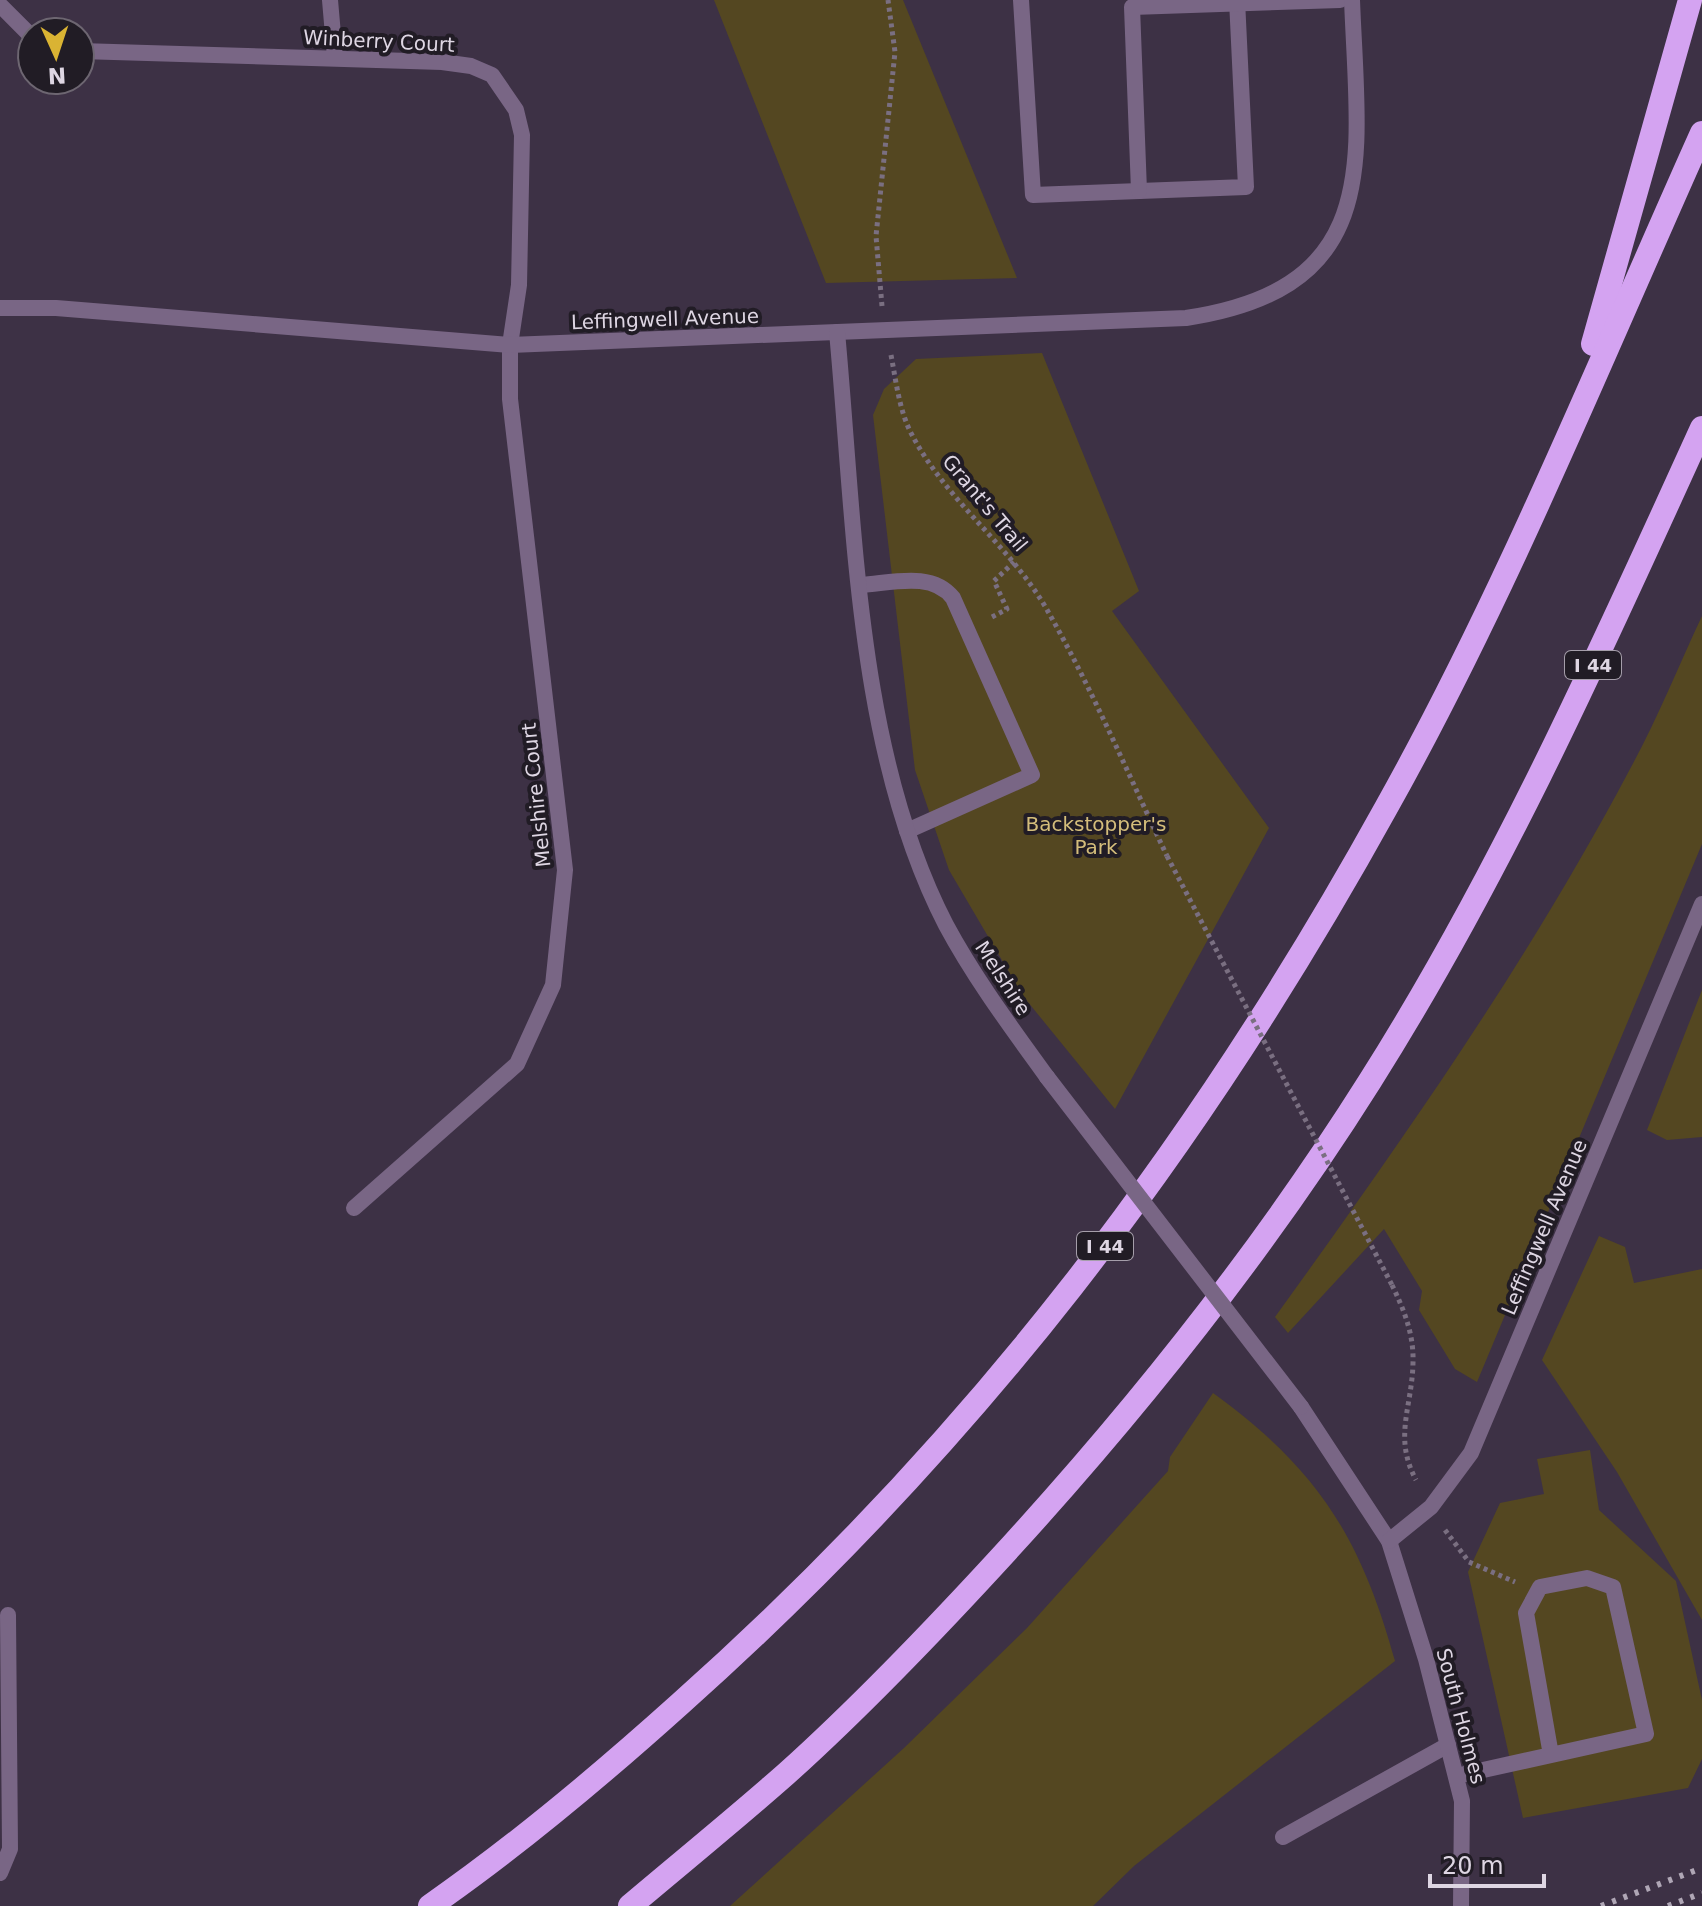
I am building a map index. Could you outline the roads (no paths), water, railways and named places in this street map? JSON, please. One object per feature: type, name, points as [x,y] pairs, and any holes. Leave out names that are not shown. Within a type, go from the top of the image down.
[{"type":"highway","points":[[1571,424],[1690,0]]},
{"type":"highway","name":"I 44","points":[[430,1906],[602,1774],[760,1633],[905,1486],[1042,1328],[1169,1160],[1285,986],[1389,804],[1483,616],[1702,133]]},
{"type":"highway","name":"I 44","points":[[630,1906],[788,1772],[942,1623],[1087,1462],[1265,1237],[1370,1081],[1460,928],[1554,749],[1702,428]]},
{"type":"street","points":[[330,0],[335,58]]},
{"type":"street","points":[[1021,0],[1033,195],[1246,187],[1237,2]]},
{"type":"street","points":[[1139,191],[1132,4],[1340,0]]},
{"type":"street","name":"Leffingwell Avenue","points":[[0,308],[56,308],[510,345],[1186,318],[1232,311],[1292,283],[1319,261],[1349,204],[1357,168],[1352,0]]},
{"type":"street","points":[[0,5],[16,21]]},
{"type":"street","name":"Winberry Court","points":[[96,51],[335,58],[471,66],[492,75],[516,110],[522,135],[519,285],[510,345]]},
{"type":"street","name":"Melshire","points":[[837,332],[873,698],[888,770],[907,831],[946,924],[983,988],[1047,1077],[1301,1407],[1389,1541]]},
{"type":"street","name":"Melshire Court","points":[[354,1208],[517,1064],[553,985],[565,870],[510,399],[510,345]]},
{"type":"street","points":[[861,585],[922,580],[935,583],[953,598],[1032,775],[907,831]]},
{"type":"street","name":"Leffingwell Avenue","points":[[1389,1541],[1431,1507],[1471,1453],[1702,904]]},
{"type":"street","name":"South Holmes","points":[[1389,1541],[1462,1801],[1461,1906]]},
{"type":"street","points":[[1456,1776],[1551,1755],[1646,1734],[1613,1587],[1587,1578],[1540,1587],[1526,1613],[1551,1755]]},
{"type":"street","points":[[0,1873],[10,1849],[8,1615]]},
{"type":"street","points":[[1283,1837],[1448,1745]]},
{"type":"railway","points":[[1601,1906],[1702,1868]]},
{"type":"railway","points":[[1668,1906],[1702,1893]]},
{"type":"park label","name":"Backstopper's Park","points":[[1096,836]]}]
